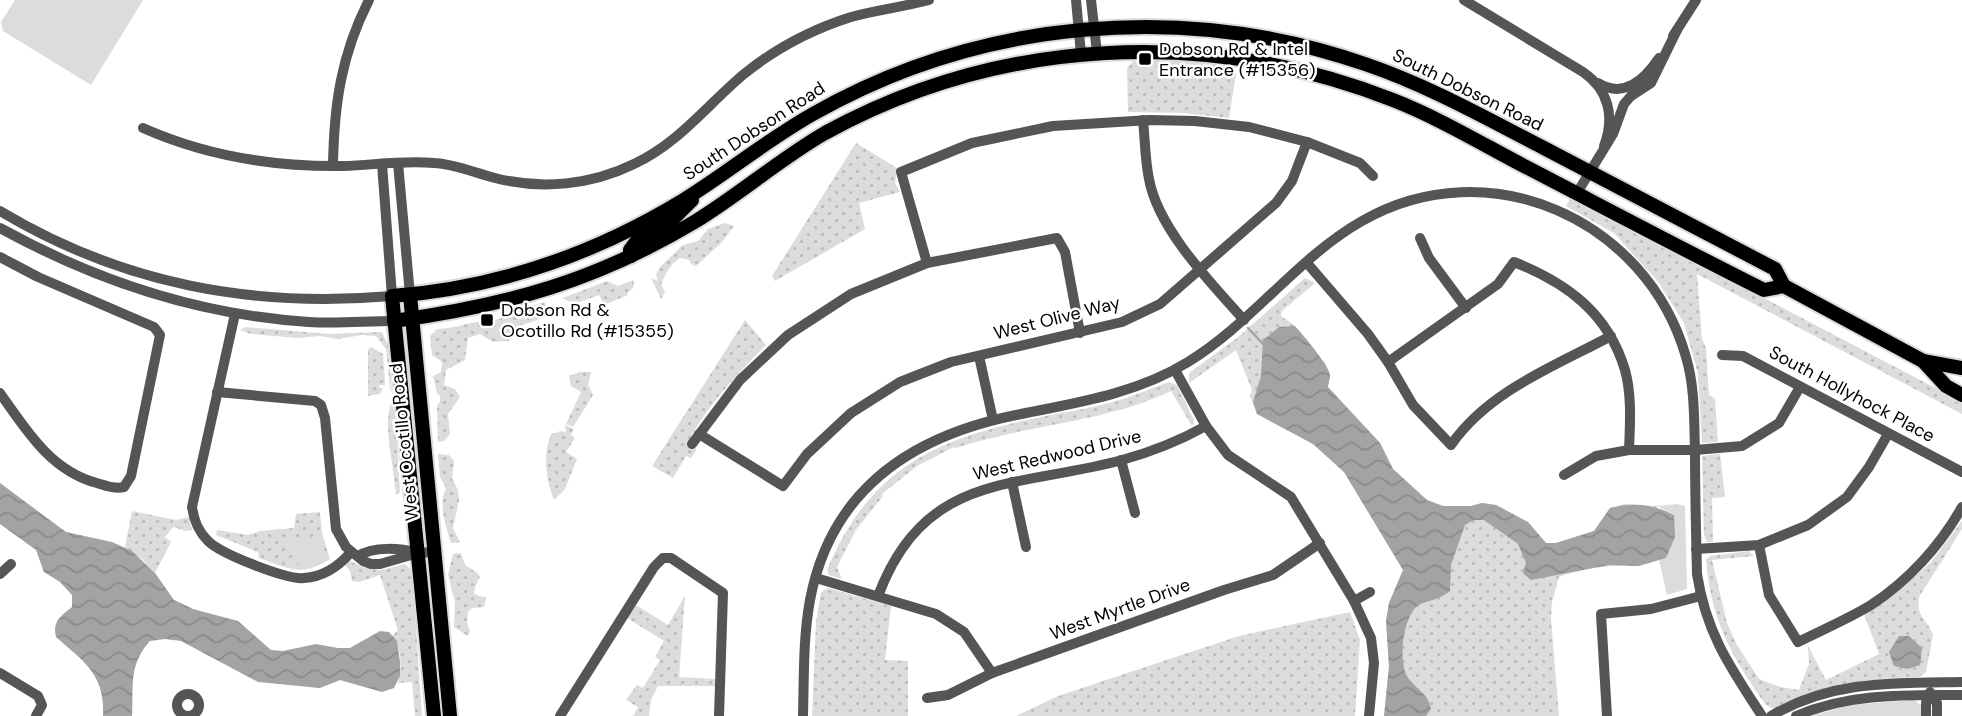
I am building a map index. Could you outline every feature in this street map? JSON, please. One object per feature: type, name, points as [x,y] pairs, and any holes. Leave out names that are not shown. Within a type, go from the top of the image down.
[{"type":"main road","name":"South Dobson Road","points":[[392,296],[497,280],[539,268],[608,241],[665,211],[803,119],[908,69],[975,48],[1044,34],[1158,27],[1216,31],[1280,41],[1338,55],[1422,86],[1775,269],[1784,286],[1923,361],[1962,368]]},
{"type":"main road","name":"South Dobson Road","points":[[394,321],[512,300],[571,282],[631,256],[699,219],[823,135],[875,108],[943,82],[973,74],[1014,64],[1097,52],[1197,53],[1256,60],[1313,73],[1397,101],[1764,290],[1784,286]]},
{"type":"main road","points":[[631,256],[630,250],[636,242],[673,219],[708,184]]},
{"type":"main road","name":"West Ocotillo Road","points":[[410,295],[450,716]]},
{"type":"main road","name":"West Ocotillo Road","points":[[392,296],[434,716]]},
{"type":"main road","name":"South Dobson Road","points":[[1923,361],[1945,386],[1962,395]]},
{"type":"street","points":[[333,166],[334,118],[343,64],[350,40],[369,0]]},
{"type":"street","points":[[142,128],[209,152],[289,165],[435,163],[531,184],[584,182],[610,175],[658,152],[680,136],[745,74],[785,46],[852,17],[929,0]]},
{"type":"street","points":[[1076,0],[1081,54]]},
{"type":"street","points":[[1091,0],[1097,52]]},
{"type":"street","points":[[1464,0],[1597,83],[1615,90],[1634,85],[1649,72],[1696,0]]},
{"type":"street","points":[[1577,192],[1616,127],[1627,100],[1647,88],[1655,77],[1677,30]]},
{"type":"street","points":[[1597,83],[1606,99],[1609,113],[1610,124],[1604,146]]},
{"type":"street","points":[[1143,120],[1149,181],[1166,222],[1199,271],[1244,320]]},
{"type":"street","points":[[1080,333],[1065,252],[1057,238],[928,263],[901,172],[972,144],[1054,126],[1143,120],[1195,121],[1249,127],[1307,142],[1360,163],[1373,176]]},
{"type":"street","name":"West Olive Way","points":[[928,263],[851,294],[788,335],[740,380],[696,439],[783,486],[807,454],[851,413],[900,382],[951,362],[1122,322],[1160,304],[1276,203],[1292,181],[1307,142]]},
{"type":"street","name":"West Ocotillo Road","points":[[398,163],[410,295]]},
{"type":"street","name":"West Ocotillo Road","points":[[382,164],[392,296]]},
{"type":"street","points":[[803,716],[806,636],[809,605],[816,578],[836,528],[871,483],[898,461],[931,441],[993,419],[1116,393],[1175,370],[1213,346],[1307,263],[1362,221],[1393,206],[1434,195],[1467,193],[1509,196],[1538,203],[1593,229],[1624,254],[1648,279],[1667,309],[1681,339],[1689,368],[1694,408],[1696,550],[1701,596],[1707,620],[1721,652],[1762,716]]},
{"type":"street","name":"South Dobson Road","points":[[0,211],[70,248],[128,270],[186,286],[244,296],[301,300],[392,296]]},
{"type":"street","name":"South Dobson Road","points":[[0,228],[51,255],[164,298],[235,313],[311,322],[394,321]]},
{"type":"street","points":[[1420,238],[1429,258],[1466,308]]},
{"type":"street","points":[[0,257],[158,330],[160,341],[131,476],[124,487],[116,488],[87,481],[55,462],[29,434],[0,393]]},
{"type":"street","points":[[1388,362],[1498,284],[1514,262],[1547,275],[1584,303],[1611,336],[1625,371],[1630,404],[1629,450]]},
{"type":"street","points":[[1307,263],[1368,334],[1413,405],[1451,445],[1462,428],[1496,398],[1611,336]]},
{"type":"street","points":[[235,313],[192,507],[195,521],[206,539],[222,551],[292,578],[322,574],[355,554],[364,552],[402,549],[418,553]]},
{"type":"street","name":"South Hollyhock Place","points":[[1722,355],[1743,356],[1962,472]]},
{"type":"street","points":[[979,356],[993,419]]},
{"type":"street","points":[[1175,370],[1206,426],[1228,455],[1291,497],[1354,601],[1371,638],[1374,663],[1369,716]]},
{"type":"street","points":[[1564,475],[1596,456],[1629,450],[1695,450],[1742,446],[1779,423],[1800,387]]},
{"type":"street","points":[[217,392],[315,401],[321,405],[325,418],[336,529],[340,539],[363,561],[380,564],[418,553],[434,552]]},
{"type":"street","name":"West Redwood Drive","points":[[878,596],[888,568],[907,540],[936,513],[970,493],[1121,460],[1181,440],[1206,426]]},
{"type":"street","points":[[1696,550],[1759,545],[1808,525],[1847,496],[1869,467],[1888,434]]},
{"type":"street","points":[[1121,460],[1135,513]]},
{"type":"street","points":[[1012,482],[1026,547]]},
{"type":"street","points":[[1759,545],[1769,595],[1798,642],[1870,605],[1912,572],[1951,528],[1962,507]]},
{"type":"street","name":"West Myrtle Drive","points":[[927,698],[948,695],[992,673],[1273,575],[1320,542]]},
{"type":"street","points":[[378,551],[380,564]]},
{"type":"street","points":[[560,716],[654,567],[663,558],[671,558],[723,593],[719,716]]},
{"type":"street","points":[[0,574],[11,564]]},
{"type":"street","points":[[816,578],[936,614],[964,632],[992,673]]},
{"type":"street","points":[[1220,578],[1224,590]]},
{"type":"street","points":[[1354,601],[1370,592]]},
{"type":"street","points":[[1607,716],[1601,614],[1651,609],[1701,596]]},
{"type":"street","points":[[0,673],[38,696],[39,711]]},
{"type":"street","points":[[1926,716],[1931,682]]},
{"type":"street","points":[[1771,716],[1789,705],[1818,695],[1875,683],[1962,682]]},
{"type":"street","points":[[1930,695],[1937,703],[1937,716]]},
{"type":"street","points":[[1797,716],[1850,699],[1962,695]]},
{"type":"shaded area","points":[[15,0],[143,0],[91,85],[3,31],[1,22]]},
{"type":"shaded area","points":[[1137,57],[1230,63],[1236,74],[1229,118],[1182,113],[1128,112],[1127,68]]},
{"type":"shaded area","points":[[856,143],[897,168],[895,183],[900,192],[859,203],[865,229],[775,281],[772,276]]},
{"type":"shaded area","points":[[1571,197],[1962,402],[1962,414],[1697,274],[1709,395],[1715,399],[1718,442],[1702,443],[1698,374],[1684,323],[1659,283],[1614,233],[1566,206]]},
{"type":"shaded area","points":[[725,223],[734,226],[721,243],[696,266],[689,260],[680,258],[671,266],[661,285],[665,292],[661,299],[651,278],[658,281],[656,274],[660,267],[683,245],[698,241],[708,229]]},
{"type":"shaded area","points":[[1305,278],[1315,283],[1282,311],[1281,316],[1295,326],[1317,357],[1325,362],[1330,375],[1328,387],[1380,443],[1393,469],[1427,500],[1443,506],[1471,506],[1482,503],[1496,505],[1528,522],[1546,543],[1556,543],[1594,531],[1610,508],[1625,504],[1657,506],[1639,566],[1599,567],[1559,577],[1552,602],[1551,619],[1559,716],[1384,716],[1389,666],[1386,621],[1389,603],[1403,570],[1344,472],[1313,444],[1257,414],[1250,396],[1252,390],[1236,350],[1189,383],[1189,373],[1237,338]]},
{"type":"shaded area","points":[[634,280],[628,295],[604,305],[599,295],[574,304],[563,298],[607,281],[618,286]]},
{"type":"shaded area","points":[[545,302],[548,312],[540,319],[519,326],[515,336],[509,341],[493,342],[480,334],[468,338],[465,360],[446,370],[444,385],[455,389],[460,397],[448,414],[450,434],[444,441],[438,442],[437,405],[440,396],[433,376],[441,372],[442,362],[432,355],[430,336],[437,329],[480,321],[481,324],[509,314],[518,316],[524,308]]},
{"type":"shaded area","points":[[745,320],[766,345],[713,403],[687,443],[697,449],[691,458],[686,456],[673,478],[652,466]]},
{"type":"shaded area","points":[[245,327],[329,334],[382,332],[388,345],[392,393],[386,349],[376,336],[298,338],[251,334],[240,330]]},
{"type":"shaded area","points":[[371,347],[383,354],[385,385],[379,385],[383,388],[380,394],[368,396],[368,350]]},
{"type":"shaded area","points":[[591,372],[588,385],[593,395],[573,427],[566,424],[581,392],[571,386],[569,376]]},
{"type":"shaded area","points":[[1169,382],[1177,385],[1194,420],[1192,426],[1171,391],[1145,402],[1093,417],[954,447],[917,466],[882,494],[856,530],[837,567],[842,579],[829,575],[827,570],[844,535],[864,506],[886,482],[939,447],[1004,425],[1109,403]]},
{"type":"shaded area","points":[[391,395],[396,419],[400,493],[396,494],[388,428]]},
{"type":"shaded area","points":[[565,425],[574,429],[571,435],[575,438],[566,452],[577,459],[565,489],[554,500],[547,475],[547,449],[552,433],[566,432]]},
{"type":"shaded area","points":[[438,454],[449,455],[454,461],[452,478],[458,490],[459,501],[453,528],[460,542],[451,543],[445,523],[443,501],[446,488],[440,477]]},
{"type":"shaded area","points":[[1720,454],[1725,497],[1712,498],[1713,542],[1707,542],[1704,535],[1702,456]]},
{"type":"shaded area","points":[[1657,506],[1685,506],[1687,589],[1667,595],[1659,560],[1666,558],[1674,515]]},
{"type":"shaded area","points":[[132,511],[176,520],[189,517],[192,530],[173,527],[165,537],[171,542],[155,573],[125,547]]},
{"type":"shaded area","points":[[320,512],[322,533],[330,559],[311,568],[295,569],[279,565],[259,558],[258,552],[216,535],[217,530],[248,535],[260,531],[294,528],[296,514]]},
{"type":"shaded area","points":[[1962,521],[1962,529],[1919,597],[1919,609],[1933,635],[1926,672],[1919,677],[1862,681],[1828,688],[1774,709],[1766,705],[1733,653],[1718,619],[1706,560],[1710,556],[1749,551],[1754,556],[1712,560],[1727,623],[1737,645],[1759,679],[1799,690],[1809,664],[1808,646],[1826,680],[1879,654],[1864,614],[1902,588],[1931,562]]},
{"type":"shaded area","points":[[321,537],[323,556],[313,565],[293,564],[293,551],[285,551],[284,542]]},
{"type":"shaded area","points":[[461,553],[465,565],[480,577],[474,593],[486,597],[484,607],[472,608],[468,612],[468,636],[454,627],[455,602],[448,575],[453,554]]},
{"type":"shaded area","points":[[350,561],[365,568],[381,570],[405,564],[412,571],[422,716],[415,716],[412,682],[398,683],[400,659],[398,646],[392,636],[398,630],[380,575],[359,582],[352,581],[350,571],[344,564]]},
{"type":"shaded area","points":[[828,588],[891,606],[885,660],[908,661],[908,716],[812,716],[816,622],[821,592]]},
{"type":"shaded area","points":[[685,596],[679,677],[715,679],[715,686],[658,686],[651,700],[649,716],[633,716],[638,707],[626,700],[637,685],[643,688],[660,660],[655,657],[664,641],[627,618],[636,605],[668,625]]},
{"type":"shaded area","points":[[1350,612],[1360,640],[1355,716],[1016,716],[1058,696],[1239,636]]},
{"type":"shaded area","points":[[1914,700],[1922,706],[1922,716],[1811,716],[1849,705]]},
{"type":"water","points":[[1295,326],[1326,365],[1330,376],[1328,387],[1380,443],[1393,469],[1427,500],[1443,506],[1471,506],[1482,503],[1496,505],[1528,522],[1546,543],[1556,543],[1594,531],[1610,508],[1627,505],[1651,506],[1674,515],[1675,537],[1666,558],[1639,566],[1609,565],[1531,580],[1523,573],[1526,563],[1518,544],[1484,520],[1474,520],[1465,525],[1451,565],[1450,591],[1416,607],[1411,613],[1403,642],[1405,672],[1425,696],[1431,709],[1426,716],[1384,716],[1389,666],[1386,621],[1389,603],[1403,570],[1344,472],[1313,444],[1257,414],[1253,402],[1261,376],[1263,340],[1279,327]]},
{"type":"water","points":[[0,483],[66,532],[112,542],[132,551],[155,573],[174,600],[193,609],[238,621],[271,650],[283,651],[316,644],[350,648],[380,631],[389,632],[397,641],[400,662],[400,676],[394,688],[382,692],[340,680],[320,688],[258,682],[181,641],[165,639],[150,641],[138,659],[134,676],[132,716],[103,716],[100,689],[91,670],[56,637],[56,623],[72,607],[72,595],[60,582],[44,572],[36,550],[0,524]]},
{"type":"water","points":[[1899,636],[1909,636],[1922,648],[1920,665],[1908,669],[1894,666],[1889,652]]},
{"type":"waterway","points":[[1248,328],[1265,346]]},
{"type":"place","name":"Dobson Rd & Intel Entrance (#15356)","points":[[1145,59]]},
{"type":"place","name":"Dobson Rd & Ocotillo Rd (#15355)","points":[[487,320]]}]
